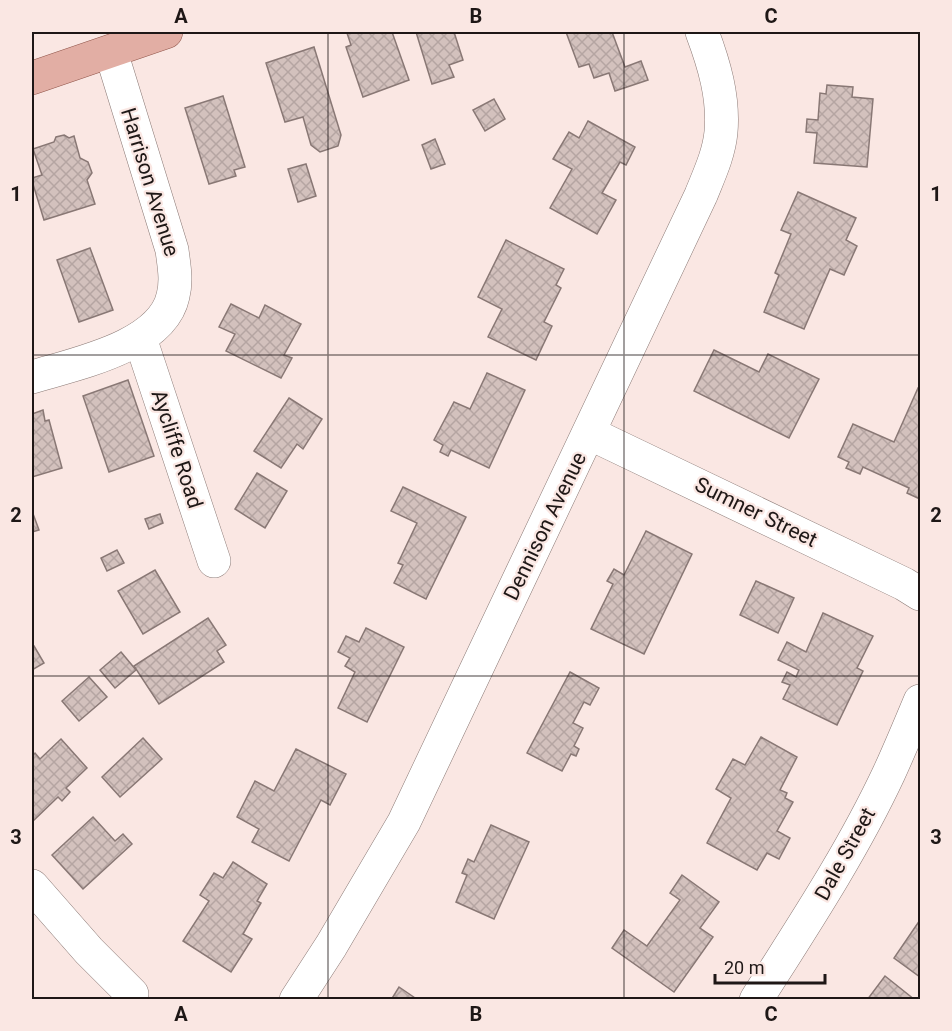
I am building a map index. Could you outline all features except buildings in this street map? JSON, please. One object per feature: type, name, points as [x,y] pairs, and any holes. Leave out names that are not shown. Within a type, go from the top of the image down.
[{"type":"main road","points":[[32,78],[166,32]]},
{"type":"street","name":"Dennison Avenue","points":[[296,999],[331,946],[404,822],[680,243],[714,163],[721,134],[721,96],[702,32]]},
{"type":"street","name":"Harrison Avenue","points":[[32,377],[103,357],[140,338],[161,319],[173,298],[176,276],[172,250],[111,52]]},
{"type":"street","name":"Aycliffe Road","points":[[140,338],[214,561]]},
{"type":"street","name":"Sumner Street","points":[[589,433],[921,594]]},
{"type":"street","name":"Dale Street","points":[[756,999],[851,847],[889,774],[921,701]]},
{"type":"street","points":[[32,886],[89,951],[132,994]]}]
